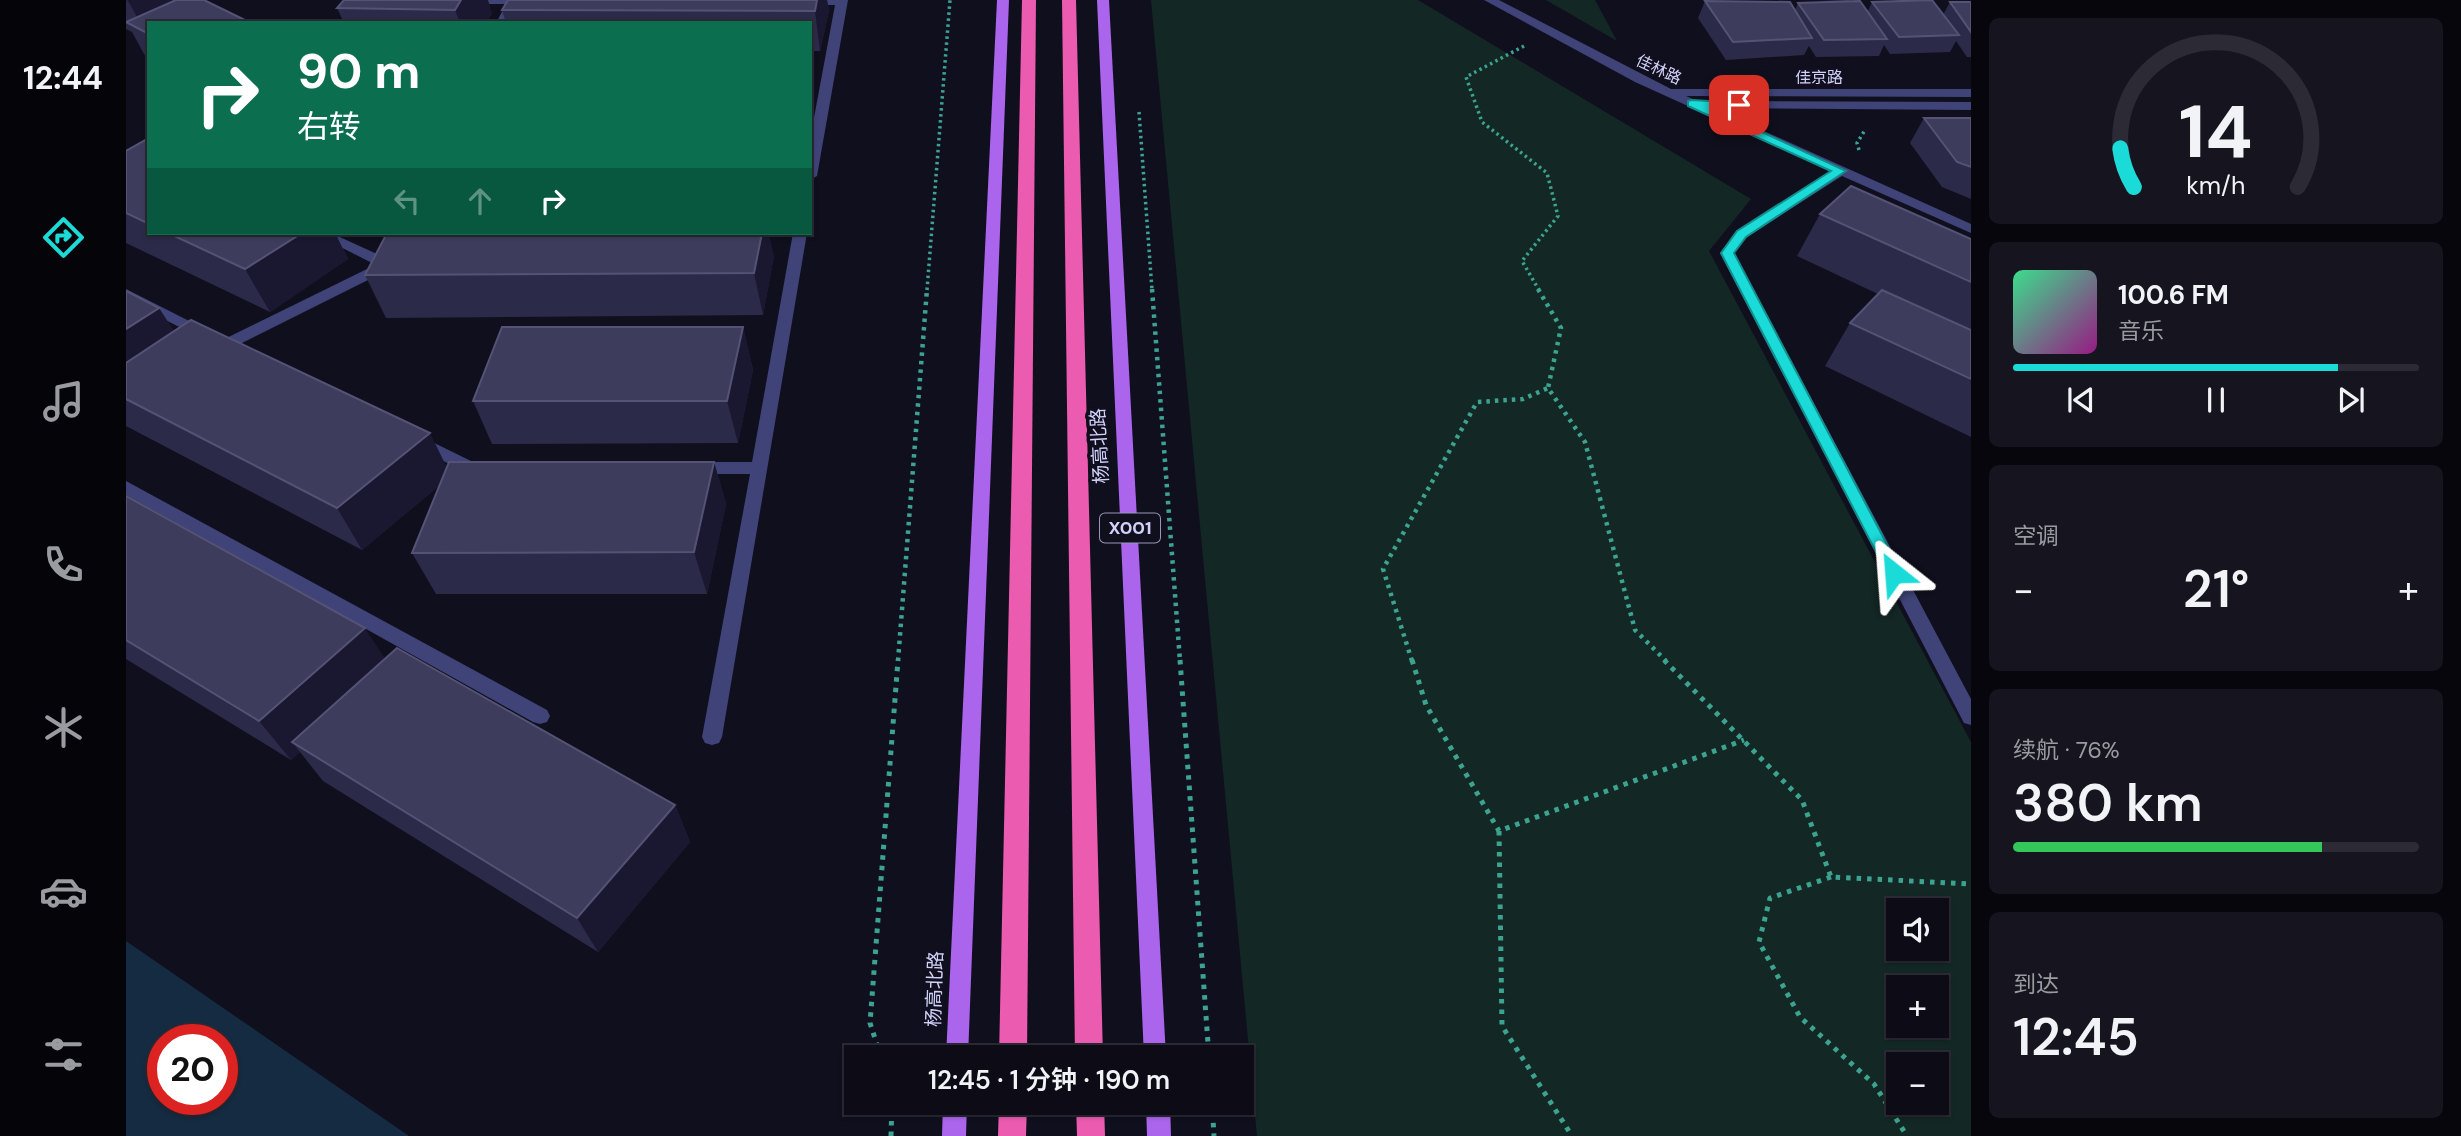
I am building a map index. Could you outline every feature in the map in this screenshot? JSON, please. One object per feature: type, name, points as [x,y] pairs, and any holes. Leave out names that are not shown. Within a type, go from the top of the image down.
[{"type":"highway","points":[[1013,1045],[1029,0]]},
{"type":"highway","name":"杨高北路","points":[[1069,0],[1089,1045]]},
{"type":"highway","points":[[1012,1136],[1013,1115]]},
{"type":"highway","points":[[1090,1115],[1091,1136]]},
{"type":"main road","name":"杨高北路","points":[[958,1045],[1003,0]]},
{"type":"main road","name":"杨高北路","points":[[1103,0],[1155,1045]]},
{"type":"main road","points":[[954,1136],[955,1115]]},
{"type":"main road","points":[[1158,1115],[1159,1136]]},
{"type":"street","name":"佳林路","points":[[1490,0],[1595,58],[1971,229]]},
{"type":"street","points":[[460,1],[541,1]]},
{"type":"street","points":[[503,21],[514,1]]},
{"type":"street","points":[[787,2],[841,1],[824,72],[812,161]]},
{"type":"street","name":"佳京路","points":[[1667,92],[1971,93]]},
{"type":"street","name":"佳京路","points":[[1692,104],[1971,106]]},
{"type":"street","points":[[1840,171],[1741,234],[1727,253],[1971,717]]},
{"type":"street","points":[[324,235],[380,261]]},
{"type":"street","points":[[195,364],[226,344],[375,271],[393,235]]},
{"type":"street","points":[[712,737],[800,235]]},
{"type":"street","points":[[126,294],[250,357]]},
{"type":"street","points":[[408,436],[469,467],[497,467]]},
{"type":"street","points":[[676,468],[759,468]]},
{"type":"street","points":[[126,486],[540,716]]},
{"type":"path","points":[[877,1045],[870,1023],[950,0]]},
{"type":"path","points":[[1528,44],[1466,77],[1482,122],[1547,173],[1558,216],[1522,261],[1561,328],[1548,388],[1585,442],[1635,630],[1802,800],[1830,877]]},
{"type":"path","points":[[1139,111],[1208,1045]]},
{"type":"path","points":[[1548,388],[1523,398],[1476,402],[1384,569],[1426,705],[1499,831],[1502,1026],[1572,1136]]},
{"type":"path","points":[[1499,831],[1744,740]]},
{"type":"path","points":[[1907,1136],[1874,1084],[1800,1017],[1759,942],[1770,898],[1830,877],[1971,884]]},
{"type":"path","points":[[891,1136],[892,1115]]},
{"type":"path","points":[[1213,1115],[1214,1136]]},
{"type":"green space","points":[[1151,0],[1418,0],[1751,199],[1709,251],[1971,742],[1971,1136],[1257,1136],[1254,1045],[1249,1045]]},
{"type":"green space","points":[[1546,0],[1595,0],[1617,41]]},
{"type":"water","points":[[126,941],[409,1136],[126,1136]]},
{"type":"building","points":[[176,0],[204,0],[247,21],[147,21],[147,33],[126,22]]},
{"type":"building","points":[[344,0],[461,0],[455,10],[337,8]]},
{"type":"building","points":[[508,0],[817,0],[815,11],[502,10]]},
{"type":"building","points":[[1932,0],[1959,35],[1899,37],[1872,2]]},
{"type":"building","points":[[1705,1],[1790,2],[1812,38],[1733,42]]},
{"type":"building","points":[[1860,1],[1887,39],[1824,40],[1798,3]]},
{"type":"building","points":[[1950,2],[1971,2],[1971,32]]},
{"type":"building","points":[[1924,118],[1971,118],[1971,167],[1957,162]]},
{"type":"building","points":[[147,139],[147,223],[126,213],[126,151]]},
{"type":"building","points":[[1851,186],[1971,239],[1971,282],[1820,214]]},
{"type":"building","points":[[172,235],[299,235],[245,269]]},
{"type":"building","points":[[386,235],[762,235],[754,273],[365,275]]},
{"type":"building","points":[[1882,290],[1971,330],[1971,379],[1850,323]]},
{"type":"building","points":[[126,291],[159,308],[126,329]]},
{"type":"building","points":[[191,320],[430,433],[337,508],[126,399],[126,363]]},
{"type":"building","points":[[502,327],[743,327],[727,401],[473,401]]},
{"type":"building","points":[[449,462],[714,462],[694,552],[412,553]]},
{"type":"building","points":[[126,496],[365,628],[259,721],[126,640]]},
{"type":"building","points":[[397,648],[675,805],[577,918],[292,742]]},
{"type":"route","points":[[1739,105],[1692,104],[1840,171],[1741,234],[1727,253],[1741,285],[1894,573]]}]
